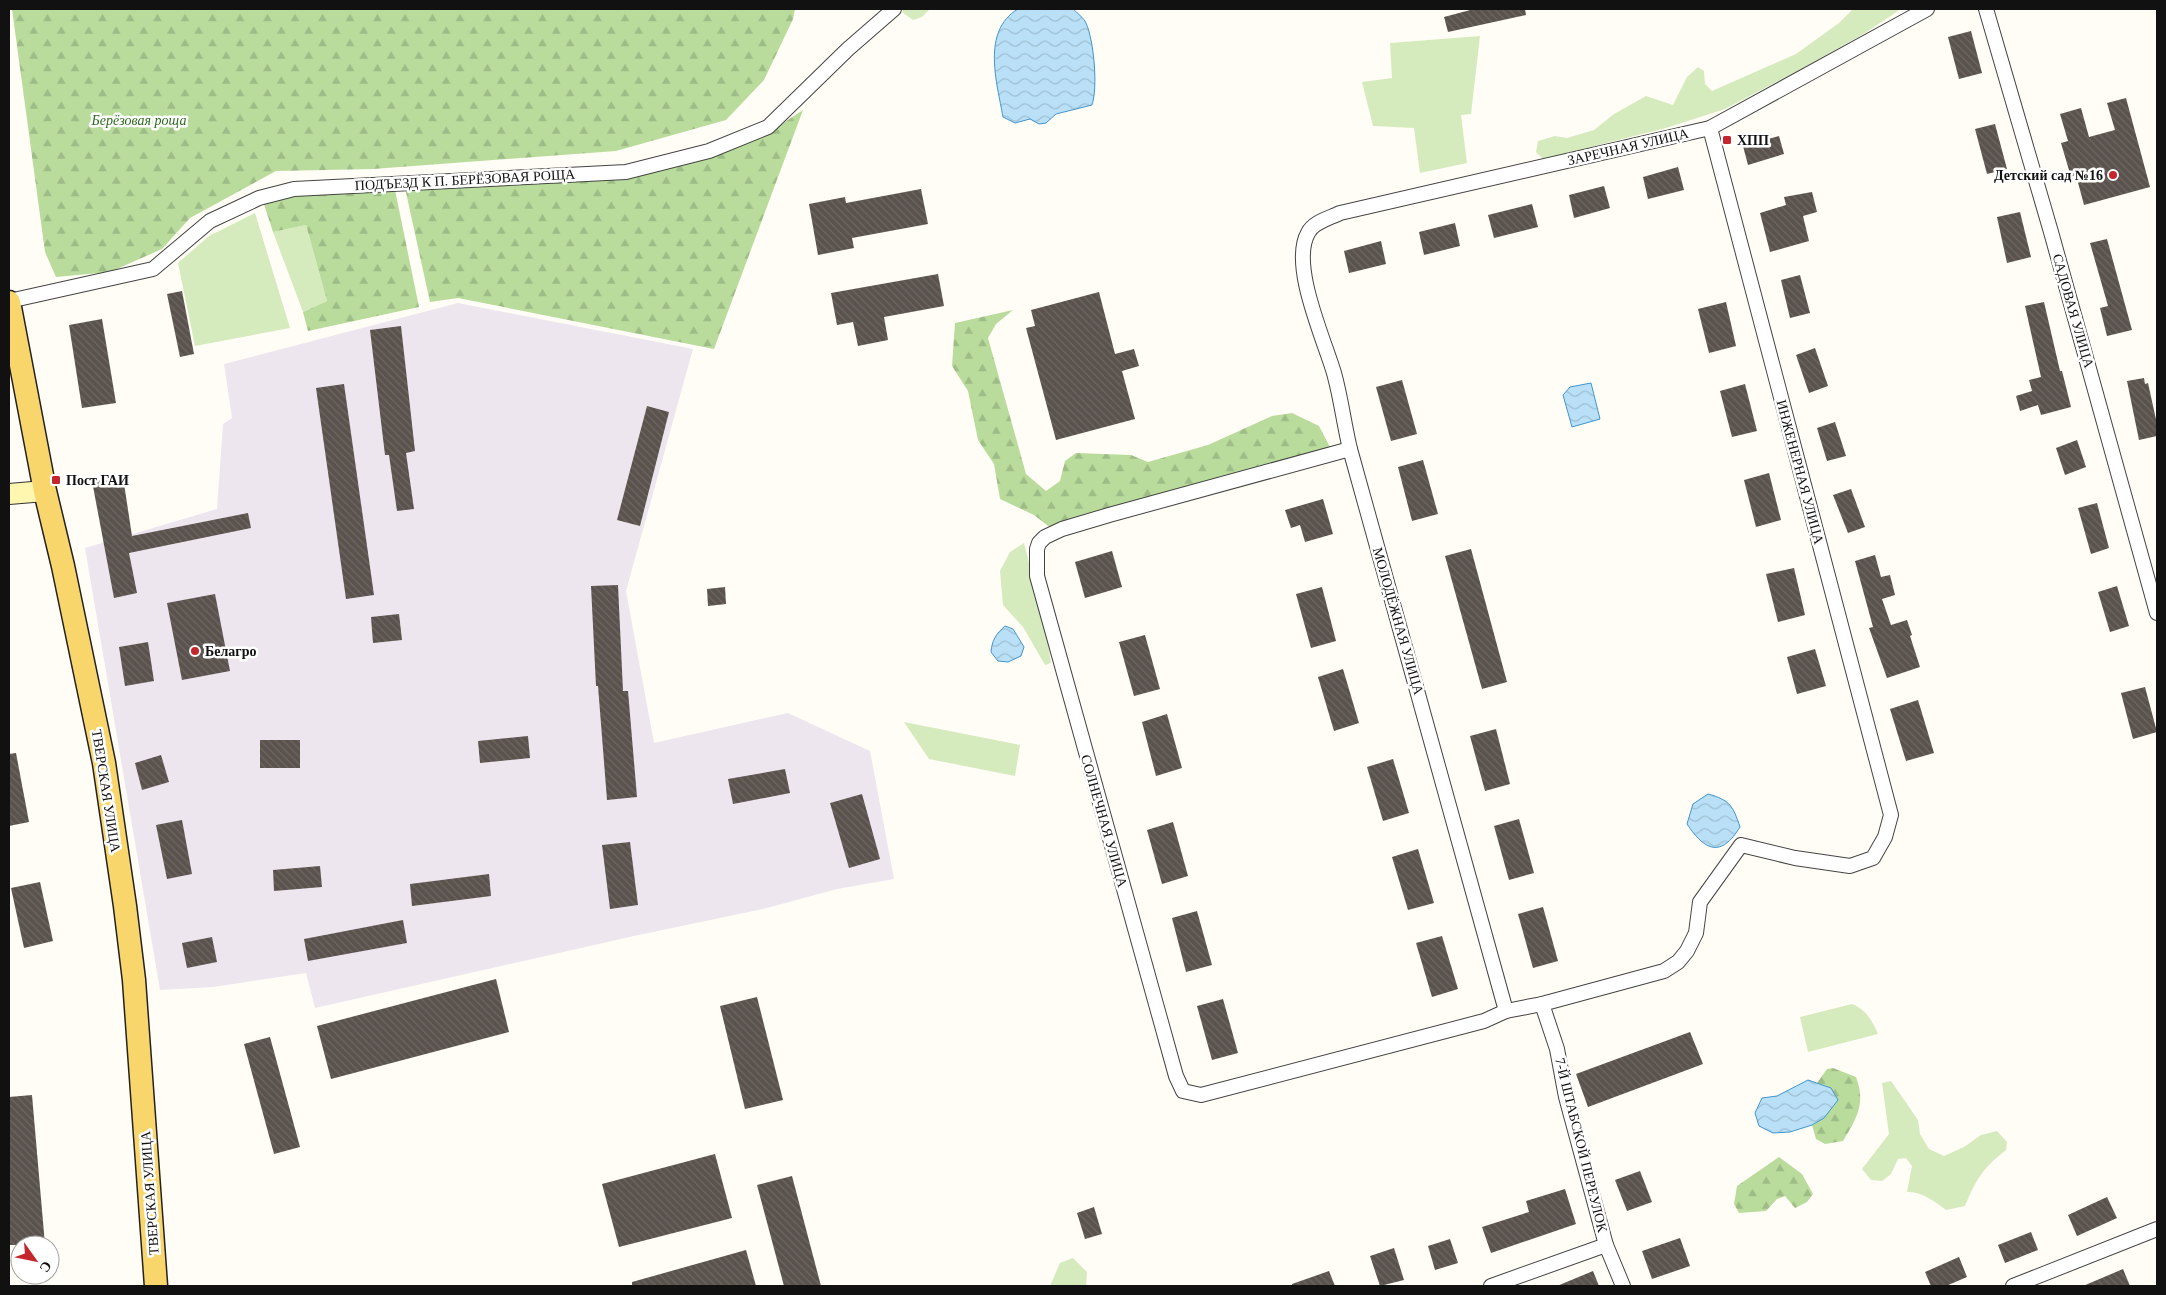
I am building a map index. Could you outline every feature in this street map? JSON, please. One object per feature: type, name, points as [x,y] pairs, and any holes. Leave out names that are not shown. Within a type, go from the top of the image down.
[{"type":"main road","name":"ТВЕРСКАЯ УЛИЦА","points":[[9,302],[45,491],[63,566],[104,763],[125,906],[136,1006],[156,1286]]},
{"type":"street","name":"ПОДЪЕЗД К П. БЕРЁЗОВАЯ РОЩА","points":[[9,302],[153,269],[210,221],[259,198],[294,189],[626,172],[709,151],[768,127],[848,49],[894,9]]},
{"type":"street","name":"ЗАРЕЧНАЯ УЛИЦА","points":[[1309,230],[1315,224],[1340,213],[1710,128],[1927,9]]},
{"type":"street","name":"САДОВАЯ УЛИЦА","points":[[1986,9],[2051,232],[2157,614]]},
{"type":"street","name":"ИНЖЕНЕРНАЯ УЛИЦА","points":[[1542,1004],[1664,971],[1678,962],[1687,951],[1696,932],[1700,902],[1740,845],[1795,858],[1850,866],[1873,858],[1885,837],[1890,816],[1710,128]]},
{"type":"street","name":"МОЛОДЁЖНАЯ УЛИЦА","points":[[1309,230],[1304,243],[1302,261],[1315,318],[1334,375],[1350,449],[1506,1011]]},
{"type":"street","name":"СОЛНЕЧНАЯ УЛИЦА","points":[[1350,449],[1109,515],[1062,530],[1045,537],[1039,543],[1037,549],[1037,576],[1176,1076],[1183,1092],[1201,1095],[1484,1021],[1506,1011]]},
{"type":"street","points":[[9,494],[45,491]]},
{"type":"street","points":[[1506,1011],[1542,1004]]},
{"type":"street","name":"7-Й ШТАБСКОЙ ПЕРЕУЛОК","points":[[1542,1004],[1557,1049],[1566,1097],[1606,1245],[1623,1286]]},
{"type":"street","points":[[2013,1286],[2157,1229]]},
{"type":"street","points":[[1491,1286],[1606,1245]]},
{"type":"shaded area","points":[[458,303],[693,349],[626,591],[654,743],[788,713],[870,751],[894,879],[837,889],[767,908],[315,1008],[306,973],[213,987],[160,990],[85,548],[217,509],[223,424],[232,418],[224,364]]},
{"type":"green space","name":"Берёзовая роща","points":[[12,9],[795,9],[793,19],[764,80],[726,120],[616,151],[373,169],[276,171],[190,218],[162,249],[110,272],[56,277],[45,252]]},
{"type":"green space","points":[[904,9],[930,9],[922,17],[913,20],[902,12]]},
{"type":"green space","points":[[1853,9],[1901,9],[1865,33],[1725,109],[1666,128],[1543,159],[1536,152],[1538,141],[1555,136],[1567,138],[1594,130],[1614,114],[1646,96],[1673,105],[1687,77],[1698,67],[1704,71],[1705,84],[1712,91],[1796,54],[1839,23]]},
{"type":"green space","points":[[1480,36],[1471,114],[1461,115],[1467,163],[1420,173],[1414,128],[1373,126],[1362,82],[1392,78],[1390,43]]},
{"type":"green space","points":[[803,110],[714,349],[458,298],[430,302],[405,188],[628,177],[768,133]]},
{"type":"green space","points":[[395,190],[419,307],[308,331],[303,312],[327,301],[306,225],[273,232],[263,201],[297,192]]},
{"type":"green space","points":[[255,213],[290,328],[195,346],[178,263],[209,236]]},
{"type":"green space","points":[[306,225],[327,301],[303,312],[273,232]]},
{"type":"green space","points":[[1013,310],[996,324],[988,338],[1026,474],[1046,491],[1060,481],[1065,461],[1076,453],[1131,455],[1148,462],[1208,445],[1272,416],[1292,413],[1319,426],[1331,449],[1052,529],[1034,515],[1000,499],[994,464],[978,440],[968,391],[952,366],[955,323]]},
{"type":"green space","points":[[1024,543],[1046,630],[1051,663],[1045,665],[1023,627],[1003,605],[1000,571],[1010,552]]},
{"type":"green space","points":[[904,722],[1020,745],[1015,776],[929,759]]},
{"type":"green space","points":[[1852,1004],[1868,1016],[1878,1034],[1808,1052],[1800,1017]]},
{"type":"green space","points":[[1833,1068],[1856,1077],[1859,1086],[1860,1103],[1856,1117],[1843,1141],[1825,1144],[1816,1139],[1812,1125],[1824,1118],[1831,1088],[1817,1083],[1827,1069]]},
{"type":"green space","points":[[1891,1081],[1918,1120],[1920,1134],[1929,1149],[1944,1156],[1964,1147],[1981,1135],[1997,1131],[2007,1142],[2006,1150],[1981,1175],[1965,1206],[1946,1210],[1923,1195],[1907,1192],[1912,1166],[1906,1158],[1898,1159],[1891,1174],[1882,1181],[1871,1180],[1862,1169],[1889,1134],[1882,1083]]},
{"type":"green space","points":[[1779,1157],[1802,1174],[1813,1194],[1807,1202],[1795,1208],[1785,1196],[1777,1199],[1766,1211],[1739,1213],[1734,1204],[1737,1186]]},
{"type":"green space","points":[[1073,1258],[1087,1272],[1086,1286],[1050,1286],[1060,1263]]},
{"type":"water","points":[[1018,9],[1073,9],[1084,19],[1089,31],[1094,64],[1095,87],[1092,105],[1056,114],[1046,123],[1039,124],[1030,119],[1015,123],[1003,117],[995,74],[995,44],[999,30],[1006,19]]},
{"type":"water","points":[[1591,383],[1600,419],[1572,427],[1563,395],[1570,387]]},
{"type":"water","points":[[1005,626],[1013,629],[1024,647],[1021,656],[1008,662],[998,661],[991,652],[995,638]]},
{"type":"water","points":[[1708,794],[1730,805],[1740,827],[1733,837],[1720,847],[1707,845],[1700,840],[1687,824],[1693,804]]},
{"type":"water","points":[[1808,1080],[1831,1088],[1838,1100],[1824,1118],[1812,1125],[1790,1132],[1773,1133],[1759,1126],[1755,1113],[1762,1098],[1777,1096]]},
{"type":"building","points":[[1474,9],[1525,9],[1526,15],[1448,32],[1444,17]]},
{"type":"building","points":[[1971,31],[1982,73],[1959,79],[1948,37]]},
{"type":"building","points":[[2126,98],[2150,187],[2084,205],[2076,175],[2071,177],[2061,143],[2068,141],[2060,114],[2081,108],[2089,137],[2115,130],[2107,103]]},
{"type":"building","points":[[1995,124],[2007,169],[1987,174],[1975,129]]},
{"type":"building","points":[[1779,136],[1784,154],[1748,165],[1743,146]]},
{"type":"building","points":[[1678,167],[1684,190],[1648,199],[1643,177]]},
{"type":"building","points":[[1604,186],[1610,208],[1574,218],[1569,195]]},
{"type":"building","points":[[921,189],[928,224],[852,238],[854,248],[818,255],[809,204],[845,197],[846,203]]},
{"type":"building","points":[[1812,192],[1817,212],[1803,216],[1809,241],[1770,252],[1760,213],[1786,205],[1784,197]]},
{"type":"building","points":[[1532,204],[1538,227],[1494,238],[1488,215]]},
{"type":"building","points":[[2020,212],[2031,257],[2007,263],[1997,217]]},
{"type":"building","points":[[1455,223],[1460,246],[1424,255],[1419,232]]},
{"type":"building","points":[[2107,239],[2132,330],[2107,336],[2100,308],[2108,306],[2090,243]]},
{"type":"building","points":[[1381,241],[1386,264],[1349,273],[1344,251]]},
{"type":"building","points":[[938,274],[944,306],[884,317],[888,340],[858,346],[853,322],[837,325],[831,293]]},
{"type":"building","points":[[1800,275],[1810,313],[1790,318],[1781,280]]},
{"type":"building","points":[[182,291],[194,354],[180,357],[167,294]]},
{"type":"building","points":[[1099,292],[1115,354],[1134,349],[1139,366],[1122,371],[1135,419],[1056,440],[1026,328],[1035,326],[1031,310]]},
{"type":"building","points":[[1726,302],[1736,346],[1709,353],[1698,309]]},
{"type":"building","points":[[2044,302],[2060,371],[2062,371],[2071,407],[2041,415],[2038,405],[2020,411],[2016,396],[2032,391],[2029,380],[2041,377],[2025,306]]},
{"type":"building","points":[[102,319],[116,403],[82,408],[69,325]]},
{"type":"building","points":[[401,326],[415,451],[406,453],[414,509],[397,511],[389,455],[385,455],[370,330]]},
{"type":"building","points":[[1815,348],[1828,386],[1809,393],[1796,355]]},
{"type":"building","points":[[2144,378],[2145,384],[2148,383],[2157,424],[2157,436],[2139,440],[2127,381]]},
{"type":"building","points":[[1402,380],[1417,434],[1391,441],[1376,387]]},
{"type":"building","points":[[344,384],[374,595],[346,599],[316,388]]},
{"type":"building","points":[[1745,384],[1757,431],[1732,437],[1720,391]]},
{"type":"building","points":[[647,406],[669,412],[640,526],[617,520]]},
{"type":"building","points":[[1835,422],[1846,456],[1827,461],[1817,428]]},
{"type":"building","points":[[2077,440],[2086,467],[2065,475],[2056,448]]},
{"type":"building","points":[[1423,460],[1438,514],[1412,521],[1398,467]]},
{"type":"building","points":[[1769,473],[1781,520],[1756,527],[1744,480]]},
{"type":"building","points":[[123,477],[132,536],[248,513],[251,528],[129,553],[137,593],[114,598],[92,481]]},
{"type":"building","points":[[1851,489],[1865,527],[1848,533],[1833,495]]},
{"type":"building","points":[[1323,499],[1333,534],[1305,542],[1300,525],[1291,528],[1285,510]]},
{"type":"building","points":[[2097,503],[2109,548],[2091,554],[2078,508]]},
{"type":"building","points":[[1471,549],[1507,682],[1482,689],[1445,556]]},
{"type":"building","points":[[1112,551],[1122,587],[1085,598],[1075,562]]},
{"type":"building","points":[[1875,555],[1881,577],[1890,575],[1895,595],[1882,599],[1891,625],[1907,620],[1920,667],[1887,678],[1869,628],[1873,627],[1855,561]]},
{"type":"building","points":[[1794,568],[1805,615],[1778,622],[1766,574]]},
{"type":"building","points":[[618,585],[623,691],[628,691],[637,797],[607,800],[598,686],[596,686],[591,586]]},
{"type":"building","points":[[2117,586],[2129,626],[2110,632],[2098,592]]},
{"type":"building","points":[[725,587],[726,604],[708,606],[707,589]]},
{"type":"building","points":[[1322,587],[1336,641],[1311,648],[1296,594]]},
{"type":"building","points":[[215,594],[230,671],[182,680],[167,603]]},
{"type":"building","points":[[399,614],[402,640],[373,643],[371,617]]},
{"type":"building","points":[[1145,635],[1160,689],[1134,696],[1119,642]]},
{"type":"building","points":[[148,642],[154,681],[125,686],[119,647]]},
{"type":"building","points":[[1815,649],[1826,686],[1797,694],[1787,657]]},
{"type":"building","points":[[1343,669],[1359,723],[1334,731],[1318,677]]},
{"type":"building","points":[[2145,687],[2157,732],[2133,739],[2121,693]]},
{"type":"building","points":[[1918,700],[1934,753],[1906,761],[1890,709]]},
{"type":"building","points":[[1167,714],[1182,768],[1156,776],[1142,722]]},
{"type":"building","points":[[1496,729],[1510,784],[1485,791],[1470,736]]},
{"type":"building","points":[[528,736],[530,758],[480,763],[478,741]]},
{"type":"building","points":[[260,740],[300,740],[300,768],[260,768]]},
{"type":"building","points":[[16,753],[29,822],[9,826],[9,754]]},
{"type":"building","points":[[161,755],[169,782],[142,790],[135,763]]},
{"type":"building","points":[[1393,759],[1409,813],[1383,821],[1367,767]]},
{"type":"building","points":[[785,769],[790,793],[733,804],[728,779]]},
{"type":"building","points":[[862,794],[880,859],[849,868],[830,803]]},
{"type":"building","points":[[1519,819],[1534,873],[1509,880],[1494,826]]},
{"type":"building","points":[[182,820],[192,874],[167,879],[156,825]]},
{"type":"building","points":[[1173,822],[1188,876],[1162,884],[1147,830]]},
{"type":"building","points":[[630,842],[638,905],[610,909],[602,845]]},
{"type":"building","points":[[1418,849],[1434,903],[1408,910],[1392,857]]},
{"type":"building","points":[[320,866],[322,887],[274,891],[273,870]]},
{"type":"building","points":[[489,874],[491,896],[412,906],[410,884]]},
{"type":"building","points":[[40,882],[53,941],[24,948],[11,888]]},
{"type":"building","points":[[1543,907],[1558,961],[1533,968],[1518,914]]},
{"type":"building","points":[[1197,911],[1212,965],[1186,972],[1172,918]]},
{"type":"building","points":[[403,920],[407,943],[308,961],[304,939]]},
{"type":"building","points":[[1442,936],[1458,989],[1432,997],[1416,943]]},
{"type":"building","points":[[212,937],[217,962],[187,968],[182,943]]},
{"type":"building","points":[[496,979],[509,1032],[331,1079],[317,1026]]},
{"type":"building","points":[[757,997],[783,1100],[745,1109],[720,1006]]},
{"type":"building","points":[[1223,999],[1238,1053],[1212,1060],[1197,1006]]},
{"type":"building","points":[[1690,1032],[1703,1064],[1588,1107],[1576,1074]]},
{"type":"building","points":[[270,1037],[300,1147],[274,1154],[244,1044]]},
{"type":"building","points":[[32,1095],[44,1235],[10,1235],[10,1245],[9,1245],[9,1097]]},
{"type":"building","points":[[715,1154],[732,1218],[619,1247],[602,1184]]},
{"type":"building","points":[[1640,1171],[1652,1202],[1627,1211],[1615,1180]]},
{"type":"building","points":[[792,1176],[821,1286],[784,1286],[757,1185]]},
{"type":"building","points":[[1565,1189],[1576,1224],[1491,1253],[1482,1227],[1529,1212],[1526,1201]]},
{"type":"building","points":[[2107,1197],[2117,1218],[2077,1236],[2068,1215]]},
{"type":"building","points":[[1094,1207],[1102,1234],[1085,1239],[1077,1213]]},
{"type":"building","points":[[2031,1232],[2038,1250],[2005,1263],[1998,1245]]},
{"type":"building","points":[[1680,1238],[1690,1266],[1652,1279],[1642,1251]]},
{"type":"building","points":[[1450,1239],[1458,1263],[1435,1270],[1428,1246]]},
{"type":"building","points":[[1394,1248],[1404,1280],[1380,1286],[1370,1256]]},
{"type":"building","points":[[746,1250],[756,1286],[632,1286],[632,1282]]},
{"type":"building","points":[[1959,1257],[1967,1277],[1946,1286],[1931,1286],[1925,1272]]},
{"type":"building","points":[[2123,1269],[2130,1286],[2083,1286]]},
{"type":"building","points":[[1329,1271],[1335,1286],[1292,1286],[1292,1284]]},
{"type":"building","points":[[1593,1271],[1599,1286],[1557,1286]]},
{"type":"place","name":"ХПП","points":[[1727,140]]},
{"type":"place","name":"Детский сад №16","points":[[2113,175]]},
{"type":"place","name":"Пост ГАИ","points":[[56,480]]},
{"type":"place","name":"Белагро","points":[[195,651]]}]
